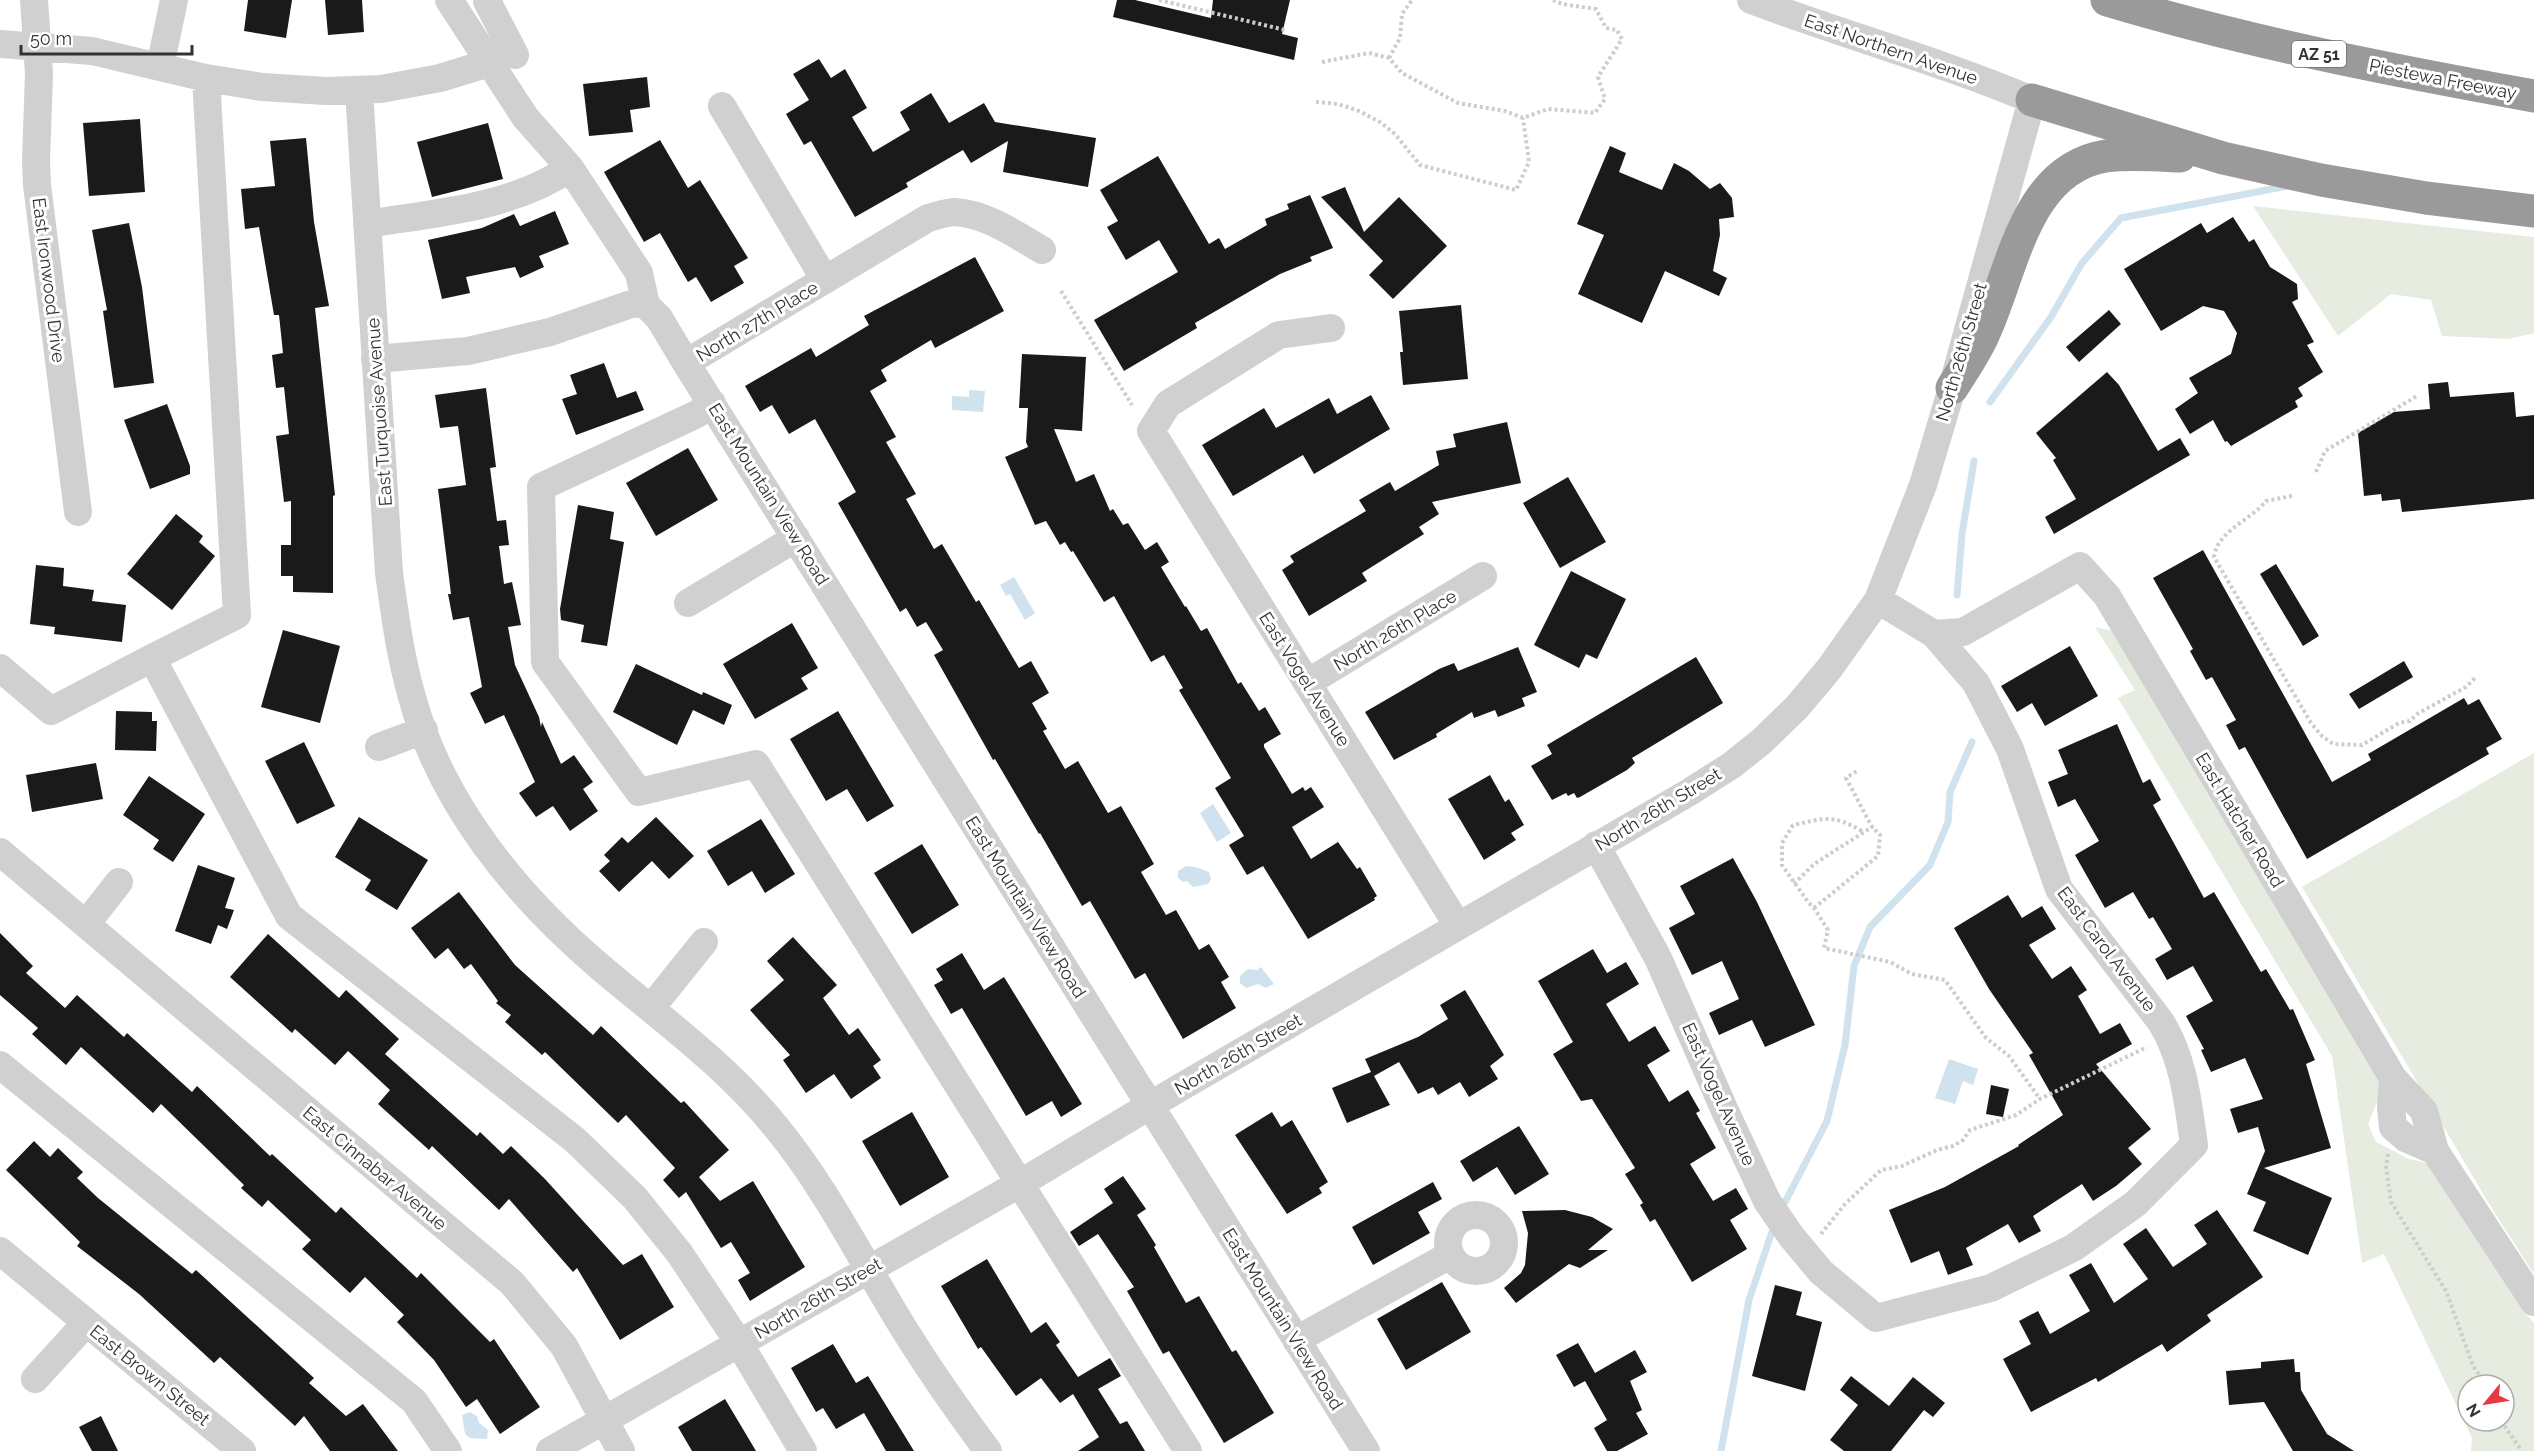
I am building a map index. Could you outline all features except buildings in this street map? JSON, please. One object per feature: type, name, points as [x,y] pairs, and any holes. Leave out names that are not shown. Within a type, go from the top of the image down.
[{"type":"highway","name":"Piestewa Freeway","points":[[2107,0],[2277,46],[2534,96]]},
{"type":"highway","points":[[2032,100],[2223,158],[2320,180],[2426,198],[2534,211]]},
{"type":"highway","points":[[1952,388],[1984,334],[2023,228],[2045,191],[2075,167],[2105,156],[2138,154],[2223,158]]},
{"type":"street","name":"East Ironwood Drive","points":[[34,0],[39,74],[37,185],[78,512]]},
{"type":"street","points":[[160,67],[174,0]]},
{"type":"street","points":[[449,0],[501,60]]},
{"type":"street","points":[[375,359],[468,351],[550,332],[621,306],[634,303],[646,305],[639,273],[570,168],[535,130],[501,60],[489,0]]},
{"type":"street","name":"East Northern Avenue","points":[[1751,0],[1828,29],[1993,84],[2032,100]]},
{"type":"street","points":[[0,44],[92,51],[206,78],[262,87],[326,92],[381,89],[440,78],[501,60]]},
{"type":"street","points":[[0,668],[51,711],[237,615],[206,78]]},
{"type":"street","name":"East Turquoise Avenue","points":[[359,90],[389,573],[399,642],[412,698],[450,788],[498,865],[549,920],[599,966],[710,1057],[774,1124],[799,1155],[827,1198],[940,1387],[988,1451]]},
{"type":"street","name":"North 26th Street","points":[[550,1451],[1019,1184],[1732,765],[1761,741],[1797,707],[1829,669],[1878,600],[1913,514],[1952,388],[2032,100]]},
{"type":"street","points":[[722,106],[825,280]]},
{"type":"street","points":[[367,224],[496,200],[543,185],[570,168]]},
{"type":"street","name":"North 27th Place","points":[[646,305],[659,318],[687,363],[928,218],[953,212],[975,216],[1042,250]]},
{"type":"street","name":"East Vogel Avenue","points":[[1331,328],[1279,334],[1168,404],[1151,431],[1458,926]]},
{"type":"street","name":"East Mountain View Road","points":[[687,363],[1366,1451]]},
{"type":"street","points":[[712,404],[697,414],[541,487],[545,662],[639,792],[756,764],[1188,1451]]},
{"type":"street","points":[[688,603],[796,538]]},
{"type":"street","name":"East Hatcher Road","points":[[1934,634],[1968,631],[2080,566],[2107,596],[2393,1078],[2424,1111],[2435,1151],[2534,1302]]},
{"type":"street","name":"North 26th Place","points":[[1307,683],[1483,576]]},
{"type":"street","points":[[1878,600],[1934,634]]},
{"type":"street","name":"East Carol Avenue","points":[[1876,1318],[1991,1288],[2073,1248],[2135,1204],[2194,1144],[2184,1080],[2170,1036],[2059,889],[2010,749],[1976,683],[1934,634]]},
{"type":"street","points":[[152,658],[289,916],[575,1140],[635,1198],[680,1254],[739,1343],[803,1451]]},
{"type":"street","points":[[379,747],[424,730]]},
{"type":"street","name":"East Vogel Avenue","points":[[1596,845],[1658,958],[1767,1201],[1797,1244],[1821,1272],[1876,1318]]},
{"type":"street","name":"East Cinnabar Avenue","points":[[0,852],[512,1284],[564,1346],[621,1451]]},
{"type":"street","points":[[86,924],[119,882]]},
{"type":"street","points":[[651,1008],[704,942]]},
{"type":"street","points":[[0,1065],[414,1401],[448,1451]]},
{"type":"street","points":[[2393,1078],[2391,1107],[2393,1127],[2407,1139],[2435,1151]]},
{"type":"street","name":"East Brown Street","points":[[0,1251],[238,1450]]},
{"type":"street","points":[[1296,1340],[1429,1265],[1450,1256]]},
{"type":"street","name":"East Brown Street","points":[[35,1379],[86,1323]]},
{"type":"path","points":[[1159,0],[1286,30]]},
{"type":"path","points":[[1389,58],[1400,38],[1402,14],[1412,0]]},
{"type":"path","points":[[1322,62],[1369,53],[1389,58],[1402,73],[1458,103],[1505,111],[1523,118],[1548,110],[1595,113],[1605,99],[1598,77],[1622,39],[1617,30],[1606,28],[1596,9],[1562,4],[1553,0]]},
{"type":"path","points":[[1316,102],[1338,104],[1380,122],[1395,134],[1420,165],[1516,190],[1529,162],[1523,118]]},
{"type":"path","points":[[1061,291],[1132,405]]},
{"type":"path","points":[[2316,472],[2325,451],[2417,396]]},
{"type":"path","points":[[2292,496],[2266,501],[2259,510],[2239,522],[2231,532],[2221,538],[2215,549],[2214,558],[2311,723],[2322,736],[2333,744],[2362,745],[2399,723],[2410,721],[2432,704],[2466,687],[2475,678]]},
{"type":"path","points":[[1815,908],[1878,856],[1880,835],[1872,827],[1846,778],[1857,771]]},
{"type":"path","points":[[1862,831],[1842,819],[1823,819],[1793,825],[1782,843],[1782,865],[1794,884],[1815,908],[1828,930],[1824,948],[1890,962],[1912,974],[1945,980],[1986,1038],[2009,1056],[2040,1099]]},
{"type":"path","points":[[1794,884],[1814,864],[1862,831],[1872,827]]},
{"type":"path","points":[[1797,1244],[1881,1170],[1902,1166],[1937,1150],[1953,1146],[1963,1140],[1970,1130],[2016,1115],[2040,1099],[2154,1044]]},
{"type":"path","points":[[2393,1127],[2386,1167],[2391,1202],[2446,1291],[2473,1366],[2478,1373]]},
{"type":"path","points":[[2509,1433],[2522,1451]]},
{"type":"shaded area","points":[[2253,206],[2534,237],[2534,333],[2508,339],[2442,336],[2431,300],[2391,294],[2338,336]]},
{"type":"shaded area","points":[[2095,627],[2113,631],[2377,1076],[2382,1090],[2368,1124],[2376,1142],[2409,1159],[2426,1163],[2439,1176],[2526,1314],[2534,1323],[2534,1451],[2471,1451],[2472,1438],[2470,1433],[2516,1433],[2516,1373],[2456,1373],[2456,1405],[2384,1254],[2362,1263],[2332,1056],[2118,698],[2135,690]]},
{"type":"shaded area","points":[[2534,753],[2534,1274],[2491,1207],[2302,887]]},
{"type":"water","points":[[969,390],[985,391],[983,412],[952,410],[952,396],[969,397]]},
{"type":"water","points":[[1014,577],[1035,613],[1025,620],[1010,594],[1006,596],[1000,585]]},
{"type":"water","points":[[1213,804],[1231,833],[1217,842],[1200,813]]},
{"type":"water","points":[[1186,866],[1209,872],[1211,879],[1208,884],[1193,887],[1187,881],[1183,882],[1178,878],[1178,871]]},
{"type":"water","points":[[1261,967],[1274,984],[1266,988],[1258,984],[1246,988],[1240,983],[1240,976],[1248,969],[1257,970]]},
{"type":"water","points":[[1949,1059],[1978,1069],[1973,1085],[1963,1081],[1955,1104],[1935,1098]]},
{"type":"water","points":[[470,1412],[477,1416],[479,1423],[488,1430],[487,1439],[470,1438],[465,1434],[462,1415]]},
{"type":"waterway","points":[[1990,402],[2051,317],[2082,263],[2121,218],[2288,186]]},
{"type":"waterway","points":[[1957,595],[1962,534],[1974,461]]},
{"type":"waterway","points":[[1782,1208],[1827,1121],[1845,1045],[1854,966],[1870,927],[1930,865],[1948,822],[1950,792],[1972,742]]},
{"type":"waterway","points":[[1721,1451],[1749,1300],[1774,1226]]}]
